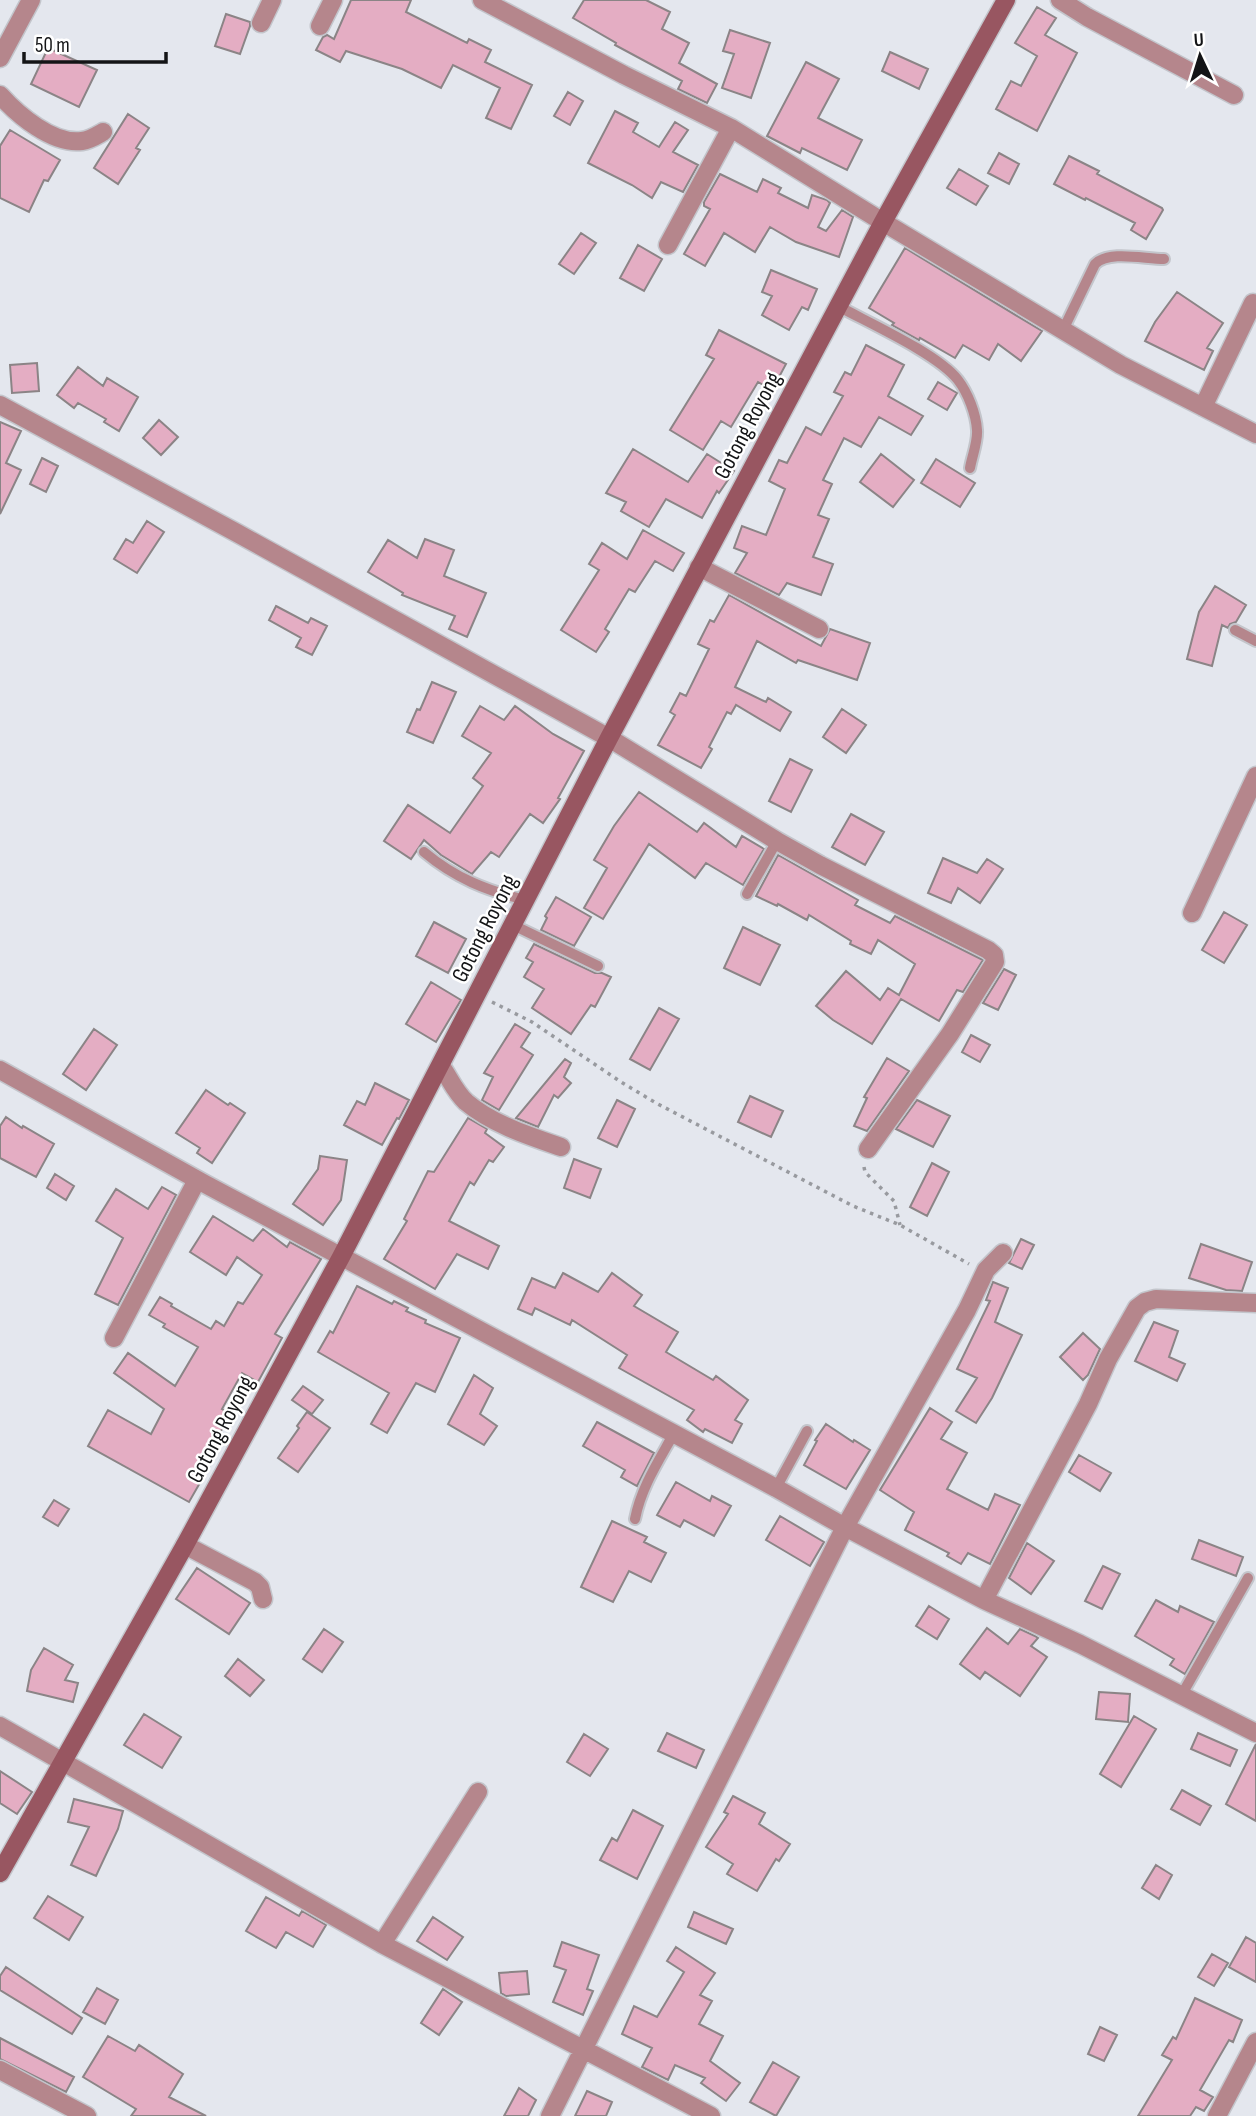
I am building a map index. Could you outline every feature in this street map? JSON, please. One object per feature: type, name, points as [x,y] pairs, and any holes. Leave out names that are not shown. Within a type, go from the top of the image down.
[{"type":"street","points":[[0,58],[31,0]]},
{"type":"street","points":[[261,23],[272,0]]},
{"type":"street","points":[[320,26],[333,0]]},
{"type":"street","points":[[482,0],[731,128],[1121,365],[1256,434]]},
{"type":"street","name":"Gotong Royong","points":[[0,1874],[185,1545],[341,1257],[699,567],[883,222],[1006,0]]},
{"type":"street","points":[[1060,0],[1234,95]]},
{"type":"street","points":[[0,95],[29,123],[65,139],[80,141],[103,132]]},
{"type":"street","points":[[668,245],[731,128]]},
{"type":"street","points":[[1203,407],[1253,303]]},
{"type":"street","points":[[0,405],[609,738],[777,841],[994,955],[995,962],[950,1034],[868,1149]]},
{"type":"street","points":[[699,567],[819,629]]},
{"type":"street","points":[[1192,913],[1256,776]]},
{"type":"street","points":[[441,1066],[458,1093],[477,1109],[526,1135],[561,1147]]},
{"type":"street","points":[[0,1070],[197,1180],[845,1527],[984,1600],[1254,1729]]},
{"type":"street","points":[[114,1338],[197,1180]]},
{"type":"street","points":[[550,2116],[845,1527],[967,1310],[986,1270],[1003,1253]]},
{"type":"street","points":[[984,1600],[1088,1404],[1108,1359],[1138,1308],[1145,1302],[1156,1299],[1256,1303]]},
{"type":"street","points":[[185,1545],[255,1582],[260,1587],[263,1599]]},
{"type":"street","points":[[0,1726],[382,1944],[711,2116]]},
{"type":"street","points":[[382,1944],[478,1792]]},
{"type":"street","points":[[1217,2116],[1256,2042]]},
{"type":"street","points":[[0,2070],[87,2116]]},
{"type":"lane","points":[[1063,330],[1101,257],[1164,259]]},
{"type":"lane","points":[[838,306],[945,366],[959,380],[969,399],[977,432],[970,468]]},
{"type":"lane","points":[[1235,631],[1256,641]]},
{"type":"lane","points":[[747,894],[777,841]]},
{"type":"lane","points":[[424,852],[443,868],[474,884],[499,894],[526,900]]},
{"type":"lane","points":[[513,925],[598,966]]},
{"type":"lane","points":[[776,1488],[807,1431]]},
{"type":"lane","points":[[635,1520],[639,1498],[673,1434]]},
{"type":"lane","points":[[1181,1696],[1248,1578]]},
{"type":"path","points":[[478,994],[532,1022],[656,1103],[853,1206],[900,1225],[962,1261],[986,1270]]},
{"type":"path","points":[[868,1149],[863,1161],[865,1172],[894,1201],[900,1225]]},
{"type":"building","points":[[351,0],[411,0],[406,12],[467,43],[469,39],[491,50],[485,62],[532,85],[511,129],[486,118],[500,88],[453,65],[441,88],[402,69],[346,51],[340,62],[316,50],[323,37],[327,35],[334,39]]},
{"type":"building","points":[[584,0],[646,0],[670,12],[662,29],[689,43],[679,63],[717,84],[707,103],[678,89],[682,81],[615,45],[616,43],[573,18]]},
{"type":"building","points":[[1037,7],[1056,18],[1045,35],[1077,53],[1037,131],[996,109],[1011,81],[1021,86],[1037,56],[1015,43]]},
{"type":"building","points":[[226,14],[250,22],[240,54],[215,46]]},
{"type":"building","points":[[730,30],[770,43],[751,98],[722,88],[734,54],[723,51]]},
{"type":"building","points":[[48,48],[97,70],[79,107],[31,84]]},
{"type":"building","points":[[890,52],[928,69],[919,89],[882,71]]},
{"type":"building","points":[[806,62],[839,79],[818,118],[862,140],[847,170],[802,148],[800,153],[767,136]]},
{"type":"building","points":[[568,92],[583,101],[570,125],[554,116]]},
{"type":"building","points":[[615,111],[638,123],[633,132],[659,147],[675,122],[688,130],[673,152],[698,165],[683,192],[661,182],[652,198],[588,163]]},
{"type":"building","points":[[128,114],[149,128],[136,148],[140,150],[118,184],[94,168]]},
{"type":"building","points":[[10,130],[60,160],[48,181],[44,180],[29,212],[0,198],[0,146]]},
{"type":"building","points":[[999,153],[1019,164],[1009,184],[988,173]]},
{"type":"building","points":[[1069,156],[1162,208],[1146,239],[1131,230],[1135,223],[1054,184]]},
{"type":"building","points":[[959,169],[988,186],[976,205],[947,188]]},
{"type":"building","points":[[720,174],[757,192],[763,179],[781,188],[778,193],[808,208],[812,195],[827,200],[830,203],[818,227],[826,231],[842,210],[853,217],[839,257],[796,242],[770,227],[755,252],[724,233],[705,266],[684,254],[710,209],[704,206],[704,202]]},
{"type":"building","points":[[581,233],[596,243],[574,274],[559,264]]},
{"type":"building","points":[[638,245],[662,259],[644,291],[620,278]]},
{"type":"building","points":[[905,248],[1042,331],[1021,361],[998,344],[989,360],[963,345],[955,358],[892,325],[894,323],[869,308]]},
{"type":"building","points":[[771,270],[817,289],[808,310],[802,307],[789,330],[762,315],[772,296],[762,292]]},
{"type":"building","points":[[1177,292],[1223,323],[1207,348],[1213,351],[1204,370],[1145,341]]},
{"type":"building","points":[[719,330],[786,364],[772,390],[758,382],[731,427],[721,421],[703,450],[670,430],[714,359],[706,355]]},
{"type":"building","points":[[866,345],[904,365],[888,396],[923,416],[911,435],[879,417],[861,447],[844,438],[823,480],[832,484],[818,515],[829,519],[813,557],[833,564],[821,595],[787,583],[779,595],[735,573],[747,553],[734,548],[742,526],[766,535],[785,489],[769,481],[779,460],[787,463],[806,427],[821,435],[843,396],[834,392],[845,372],[851,375]]},
{"type":"building","points":[[37,363],[39,391],[12,393],[10,365]]},
{"type":"building","points":[[78,367],[103,386],[107,378],[138,397],[119,431],[104,422],[106,419],[78,403],[74,408],[57,395]]},
{"type":"building","points":[[938,382],[957,393],[947,410],[928,399]]},
{"type":"building","points":[[159,420],[178,437],[161,455],[143,438]]},
{"type":"building","points":[[0,422],[21,431],[6,463],[21,470],[0,514]]},
{"type":"building","points":[[633,449],[688,482],[707,454],[734,471],[719,493],[717,491],[702,518],[666,499],[649,527],[621,511],[626,502],[606,493]]},
{"type":"building","points":[[881,454],[914,480],[893,507],[860,482]]},
{"type":"building","points":[[42,458],[58,466],[46,492],[30,484]]},
{"type":"building","points":[[936,459],[975,483],[960,507],[921,483]]},
{"type":"building","points":[[147,521],[164,532],[137,573],[114,559],[126,539],[133,543]]},
{"type":"building","points":[[643,530],[684,553],[673,571],[655,561],[635,592],[629,589],[605,629],[609,632],[596,652],[561,630],[599,570],[589,564],[602,543],[627,559]]},
{"type":"building","points":[[425,539],[454,550],[444,576],[486,593],[467,637],[449,629],[455,616],[402,595],[403,593],[368,572],[388,540],[417,558]]},
{"type":"building","points":[[1215,586],[1246,605],[1236,622],[1228,628],[1222,625],[1212,666],[1187,659],[1199,612]]},
{"type":"building","points":[[729,595],[821,646],[830,629],[870,643],[857,680],[798,660],[796,663],[757,641],[735,687],[766,702],[768,698],[791,712],[780,731],[736,705],[731,714],[727,712],[701,768],[658,745],[675,715],[670,712],[680,693],[686,696],[709,649],[698,644],[710,620],[714,622]]},
{"type":"building","points":[[276,606],[308,623],[311,618],[327,626],[312,655],[296,647],[301,638],[269,620]]},
{"type":"building","points":[[432,682],[456,692],[433,743],[407,732]]},
{"type":"building","points":[[480,706],[504,720],[515,706],[553,734],[584,751],[558,798],[560,799],[543,823],[530,814],[499,857],[491,852],[472,874],[441,855],[424,840],[411,859],[384,841],[408,805],[450,833],[483,786],[473,778],[491,753],[462,736]]},
{"type":"building","points":[[842,709],[866,725],[846,753],[823,737]]},
{"type":"building","points":[[790,759],[812,770],[791,812],[769,801]]},
{"type":"building","points":[[639,792],[697,832],[704,823],[736,847],[742,836],[764,849],[743,885],[706,863],[695,878],[649,844],[603,919],[584,908],[607,868],[594,860]]},
{"type":"building","points":[[851,814],[884,832],[865,865],[832,847]]},
{"type":"building","points":[[778,855],[858,900],[855,905],[890,923],[895,916],[983,960],[963,992],[957,990],[939,1021],[901,999],[872,1044],[816,1006],[846,971],[880,1000],[888,988],[899,995],[915,964],[878,940],[871,954],[850,944],[851,941],[809,915],[807,920],[778,904],[777,906],[756,896]]},
{"type":"building","points":[[943,858],[977,873],[987,859],[1003,869],[980,903],[958,888],[951,903],[928,893]]},
{"type":"building","points":[[556,897],[591,917],[574,946],[541,930],[547,918],[545,916]]},
{"type":"building","points":[[1224,912],[1247,925],[1224,963],[1202,950]]},
{"type":"building","points":[[434,922],[466,939],[448,973],[416,956]]},
{"type":"building","points":[[743,927],[780,945],[760,985],[724,968]]},
{"type":"building","points":[[534,944],[595,973],[611,977],[595,1007],[591,1005],[571,1034],[532,1008],[544,989],[524,977],[533,962],[526,958]]},
{"type":"building","points":[[1004,969],[1016,975],[998,1010],[983,1003]]},
{"type":"building","points":[[431,982],[461,1000],[436,1042],[406,1024]]},
{"type":"building","points":[[659,1008],[679,1019],[650,1070],[630,1059]]},
{"type":"building","points":[[515,1024],[530,1033],[521,1047],[533,1055],[499,1110],[482,1100],[493,1077],[484,1073]]},
{"type":"building","points":[[94,1029],[117,1045],[86,1090],[63,1074]]},
{"type":"building","points":[[971,1035],[990,1045],[980,1062],[962,1052]]},
{"type":"building","points":[[887,1058],[909,1071],[867,1131],[854,1126],[867,1098],[864,1097]]},
{"type":"building","points":[[565,1059],[571,1063],[564,1077],[571,1083],[558,1098],[554,1095],[538,1127],[516,1118]]},
{"type":"building","points":[[375,1083],[409,1100],[382,1145],[344,1125],[357,1101],[365,1105]]},
{"type":"building","points":[[206,1090],[245,1113],[212,1163],[197,1153],[200,1148],[176,1133]]},
{"type":"building","points":[[750,1096],[783,1111],[771,1137],[738,1122]]},
{"type":"building","points":[[617,1100],[635,1109],[617,1147],[598,1138]]},
{"type":"building","points":[[917,1100],[950,1116],[933,1147],[896,1129]]},
{"type":"building","points":[[6,1117],[54,1144],[36,1177],[0,1158],[0,1126]]},
{"type":"building","points":[[468,1118],[487,1129],[485,1133],[504,1147],[493,1162],[489,1160],[474,1185],[470,1182],[449,1221],[499,1246],[488,1269],[457,1254],[435,1289],[384,1259],[407,1221],[404,1219],[428,1171],[434,1172]]},
{"type":"building","points":[[320,1156],[347,1160],[341,1200],[323,1225],[293,1204],[318,1169]]},
{"type":"building","points":[[574,1159],[601,1169],[590,1198],[564,1188]]},
{"type":"building","points":[[932,1163],[949,1172],[927,1216],[910,1207]]},
{"type":"building","points":[[55,1174],[74,1186],[66,1200],[47,1188]]},
{"type":"building","points":[[162,1187],[176,1195],[118,1305],[95,1294],[123,1238],[96,1221],[116,1189],[148,1209]]},
{"type":"building","points":[[213,1216],[253,1241],[263,1229],[287,1247],[290,1242],[321,1259],[275,1334],[282,1338],[258,1382],[242,1373],[222,1409],[231,1414],[218,1436],[214,1434],[201,1462],[209,1467],[189,1502],[88,1446],[108,1410],[151,1434],[164,1409],[114,1373],[128,1353],[175,1386],[198,1347],[163,1327],[165,1324],[149,1315],[160,1297],[211,1329],[216,1321],[224,1326],[238,1302],[243,1304],[262,1275],[237,1257],[226,1275],[190,1252]]},
{"type":"building","points":[[1021,1239],[1034,1245],[1022,1269],[1009,1263]]},
{"type":"building","points":[[1201,1244],[1252,1262],[1242,1291],[1226,1290],[1189,1278]]},
{"type":"building","points":[[563,1273],[598,1292],[612,1273],[642,1295],[634,1306],[678,1332],[666,1352],[713,1380],[716,1376],[748,1400],[735,1420],[742,1424],[732,1443],[705,1429],[703,1432],[687,1420],[694,1410],[619,1368],[627,1355],[572,1320],[570,1325],[535,1308],[532,1315],[518,1309],[532,1278],[555,1288]]},
{"type":"building","points":[[993,1282],[1008,1288],[995,1322],[1022,1335],[992,1398],[976,1423],[956,1411],[977,1378],[957,1369],[990,1301],[986,1300]]},
{"type":"building","points":[[357,1286],[392,1304],[394,1301],[408,1308],[406,1311],[426,1320],[425,1323],[460,1338],[435,1392],[416,1383],[387,1433],[371,1424],[389,1393],[318,1352],[330,1331],[333,1333]]},
{"type":"building","points":[[1154,1322],[1178,1331],[1169,1357],[1185,1364],[1177,1381],[1135,1361]]},
{"type":"building","points":[[1083,1333],[1100,1349],[1083,1380],[1060,1357]]},
{"type":"building","points":[[474,1375],[493,1388],[480,1414],[497,1426],[484,1445],[448,1424]]},
{"type":"building","points":[[303,1386],[323,1400],[312,1414],[292,1400]]},
{"type":"building","points":[[930,1408],[952,1422],[941,1439],[967,1453],[947,1489],[988,1510],[995,1494],[1020,1505],[990,1564],[968,1553],[961,1564],[947,1556],[949,1553],[905,1530],[914,1512],[880,1490]]},
{"type":"building","points":[[307,1412],[330,1428],[298,1472],[278,1458]]},
{"type":"building","points":[[597,1422],[654,1453],[637,1486],[621,1477],[625,1470],[583,1446]]},
{"type":"building","points":[[826,1424],[870,1450],[846,1489],[804,1465],[817,1441],[815,1440]]},
{"type":"building","points":[[1079,1455],[1111,1473],[1100,1491],[1069,1472]]},
{"type":"building","points":[[676,1482],[710,1501],[712,1496],[731,1506],[714,1536],[684,1520],[680,1527],[657,1515]]},
{"type":"building","points":[[54,1500],[69,1509],[58,1526],[43,1517]]},
{"type":"building","points":[[780,1516],[824,1542],[810,1566],[766,1540]]},
{"type":"building","points":[[612,1521],[647,1537],[644,1542],[666,1553],[651,1582],[629,1571],[613,1602],[581,1587]]},
{"type":"building","points":[[1199,1540],[1243,1557],[1236,1576],[1192,1559]]},
{"type":"building","points":[[1027,1543],[1054,1561],[1031,1594],[1009,1578]]},
{"type":"building","points":[[1103,1566],[1120,1574],[1102,1609],[1085,1601]]},
{"type":"building","points":[[197,1568],[250,1603],[229,1634],[176,1599]]},
{"type":"building","points":[[1156,1600],[1178,1612],[1180,1606],[1214,1622],[1185,1674],[1170,1665],[1174,1659],[1135,1636]]},
{"type":"building","points":[[929,1606],[949,1619],[937,1639],[916,1626]]},
{"type":"building","points":[[987,1628],[1008,1644],[1020,1629],[1038,1638],[1031,1646],[1047,1657],[1020,1696],[985,1672],[980,1679],[960,1664]]},
{"type":"building","points":[[324,1629],[343,1642],[322,1672],[303,1659]]},
{"type":"building","points":[[44,1648],[73,1665],[65,1680],[78,1683],[73,1702],[27,1691],[31,1670]]},
{"type":"building","points":[[238,1659],[264,1680],[250,1696],[225,1676]]},
{"type":"building","points":[[1099,1692],[1130,1694],[1128,1722],[1096,1719]]},
{"type":"building","points":[[144,1714],[181,1737],[162,1768],[124,1745]]},
{"type":"building","points":[[1134,1716],[1156,1729],[1121,1787],[1100,1774]]},
{"type":"building","points":[[667,1733],[704,1750],[696,1768],[658,1751]]},
{"type":"building","points":[[1198,1733],[1237,1750],[1230,1766],[1191,1749]]},
{"type":"building","points":[[584,1734],[608,1749],[590,1776],[567,1762]]},
{"type":"building","points":[[1256,1744],[1256,1821],[1226,1804]]},
{"type":"building","points":[[0,1771],[32,1792],[17,1814],[0,1803]]},
{"type":"building","points":[[1182,1790],[1211,1806],[1200,1825],[1171,1809]]},
{"type":"building","points":[[733,1796],[765,1813],[759,1824],[790,1844],[779,1861],[776,1859],[757,1891],[727,1874],[733,1864],[706,1847],[728,1814],[724,1812]]},
{"type":"building","points":[[74,1799],[123,1811],[118,1829],[96,1876],[71,1865],[89,1827],[68,1822]]},
{"type":"building","points":[[633,1810],[663,1826],[637,1879],[600,1860],[612,1838],[617,1841]]},
{"type":"building","points":[[1156,1865],[1172,1875],[1159,1899],[1142,1888]]},
{"type":"building","points":[[48,1896],[83,1917],[69,1940],[34,1918]]},
{"type":"building","points":[[266,1897],[299,1916],[302,1911],[326,1925],[313,1947],[286,1932],[276,1948],[246,1931]]},
{"type":"building","points":[[694,1912],[733,1929],[726,1944],[688,1927]]},
{"type":"building","points":[[433,1917],[463,1937],[447,1960],[417,1941]]},
{"type":"building","points":[[1246,1937],[1256,1943],[1256,1982],[1229,1967]]},
{"type":"building","points":[[562,1942],[599,1955],[587,1989],[593,1991],[583,2015],[553,2002],[566,1970],[554,1966]]},
{"type":"building","points":[[676,1947],[715,1973],[700,1995],[712,2001],[699,2024],[723,2036],[710,2061],[740,2083],[726,2101],[701,2083],[705,2078],[675,2065],[668,2080],[642,2067],[652,2048],[622,2034],[634,2006],[657,2017],[684,1972],[667,1961]]},
{"type":"building","points":[[1212,1954],[1228,1963],[1214,1986],[1198,1977]]},
{"type":"building","points":[[6,1967],[82,2018],[72,2034],[0,1990],[0,1976]]},
{"type":"building","points":[[527,1971],[529,1994],[506,1996],[501,1993],[499,1973]]},
{"type":"building","points":[[97,1988],[118,2000],[105,2024],[83,2012]]},
{"type":"building","points":[[443,1989],[462,2002],[439,2035],[421,2023]]},
{"type":"building","points":[[1195,1998],[1242,2020],[1233,2042],[1229,2040],[1200,2090],[1213,2097],[1204,2111],[1196,2107],[1190,2116],[1138,2116],[1172,2060],[1162,2055],[1173,2037],[1176,2039]]},
{"type":"building","points":[[1100,2027],[1117,2035],[1104,2061],[1088,2054]]},
{"type":"building","points":[[108,2036],[135,2051],[139,2045],[183,2074],[169,2097],[206,2116],[131,2116],[136,2109],[83,2077]]},
{"type":"building","points":[[0,2038],[74,2077],[66,2092],[0,2059]]},
{"type":"building","points":[[773,2062],[799,2077],[776,2116],[750,2102]]},
{"type":"building","points":[[519,2088],[536,2100],[528,2116],[504,2116]]},
{"type":"building","points":[[587,2091],[612,2102],[606,2116],[575,2116]]}]
